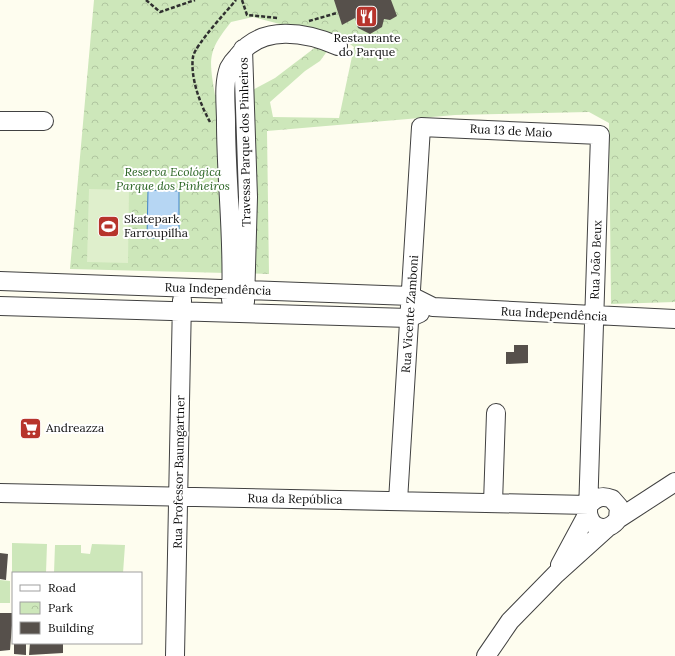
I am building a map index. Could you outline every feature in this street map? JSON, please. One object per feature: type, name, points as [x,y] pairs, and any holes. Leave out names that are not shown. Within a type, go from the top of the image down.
[{"type":"street","name":"Travessa Parque dos Pinheiros","points":[[238,313],[239,289],[226,86],[229,67],[244,49],[254,41],[271,35],[288,33],[318,37],[338,46]]},
{"type":"street","points":[[0,121],[44,121]]},
{"type":"street","name":"Rua 13 de Maio","points":[[421,127],[600,135]]},
{"type":"street","name":"Rua Vicente Zamboni","points":[[398,501],[421,127]]},
{"type":"street","name":"Rua João Beux","points":[[589,509],[600,135]]},
{"type":"street","name":"Rua Independência","points":[[0,281],[411,296],[433,307],[595,317],[675,319]]},
{"type":"street","name":"Rua Professor Baumgartner","points":[[175,656],[183,287]]},
{"type":"street","points":[[325,316],[326,292]]},
{"type":"street","name":"Rua Independência","points":[[0,306],[409,318],[433,307]]},
{"type":"street","points":[[493,503],[496,413]]},
{"type":"street","points":[[589,509],[589,520],[601,528],[612,523],[675,482]]},
{"type":"street","name":"Rua da República","points":[[0,493],[493,503],[589,509]]},
{"type":"street","points":[[556,574],[595,498],[601,496],[612,498],[656,495]]},
{"type":"street","points":[[486,656],[510,621],[556,574],[612,523],[618,507],[612,498]]},
{"type":"path","points":[[146,0],[160,12],[195,0]]},
{"type":"path","points":[[211,123],[203,109],[194,74],[193,55],[210,30],[236,0]]},
{"type":"path","points":[[242,0],[247,15],[285,19]]},
{"type":"path","points":[[307,21],[338,13]]},
{"type":"green space","name":"Reserva Ecológica Parque dos Pinheiros","points":[[94,0],[675,0],[675,302],[611,304],[609,123],[589,112],[455,115],[267,131],[269,274],[70,269]],"holes":[[[253,17],[314,33],[339,36],[354,47],[339,118],[273,117],[270,102],[305,71],[320,61],[328,50],[321,43],[275,78],[249,92],[215,95],[211,64],[212,56],[223,32],[231,22]]]},
{"type":"green space","name":"Skatepark Farroupilha","points":[[89,189],[129,190],[128,263],[87,262]]},
{"type":"green space","points":[[12,543],[47,544],[46,572],[12,572]]},
{"type":"green space","points":[[92,544],[125,545],[123,572],[54,572],[55,545],[81,545],[81,553],[90,554]]},
{"type":"green space","points":[[0,580],[10,581],[10,603],[0,603]]},
{"type":"water","points":[[148,190],[179,191],[179,238],[147,238]]},
{"type":"building","name":"Restaurante do Parque","points":[[334,0],[391,0],[397,16],[390,20],[384,19],[382,27],[370,34],[358,28],[355,18],[342,25]]},
{"type":"building","points":[[514,345],[528,345],[528,363],[506,364],[506,352],[514,352]]},
{"type":"building","points":[[0,553],[8,554],[6,580],[0,579]]},
{"type":"building","points":[[0,613],[12,613],[10,650],[0,651]]},
{"type":"building","points":[[14,644],[26,644],[26,655],[14,654]]},
{"type":"building","points":[[30,644],[63,644],[63,653],[29,655]]},
{"type":"place","name":"Restaurante do Parque","points":[[367,17]]},
{"type":"place","name":"Skatepark Farroupilha","points":[[108,226]]},
{"type":"place","name":"Andreazza","points":[[31,428]]}]
